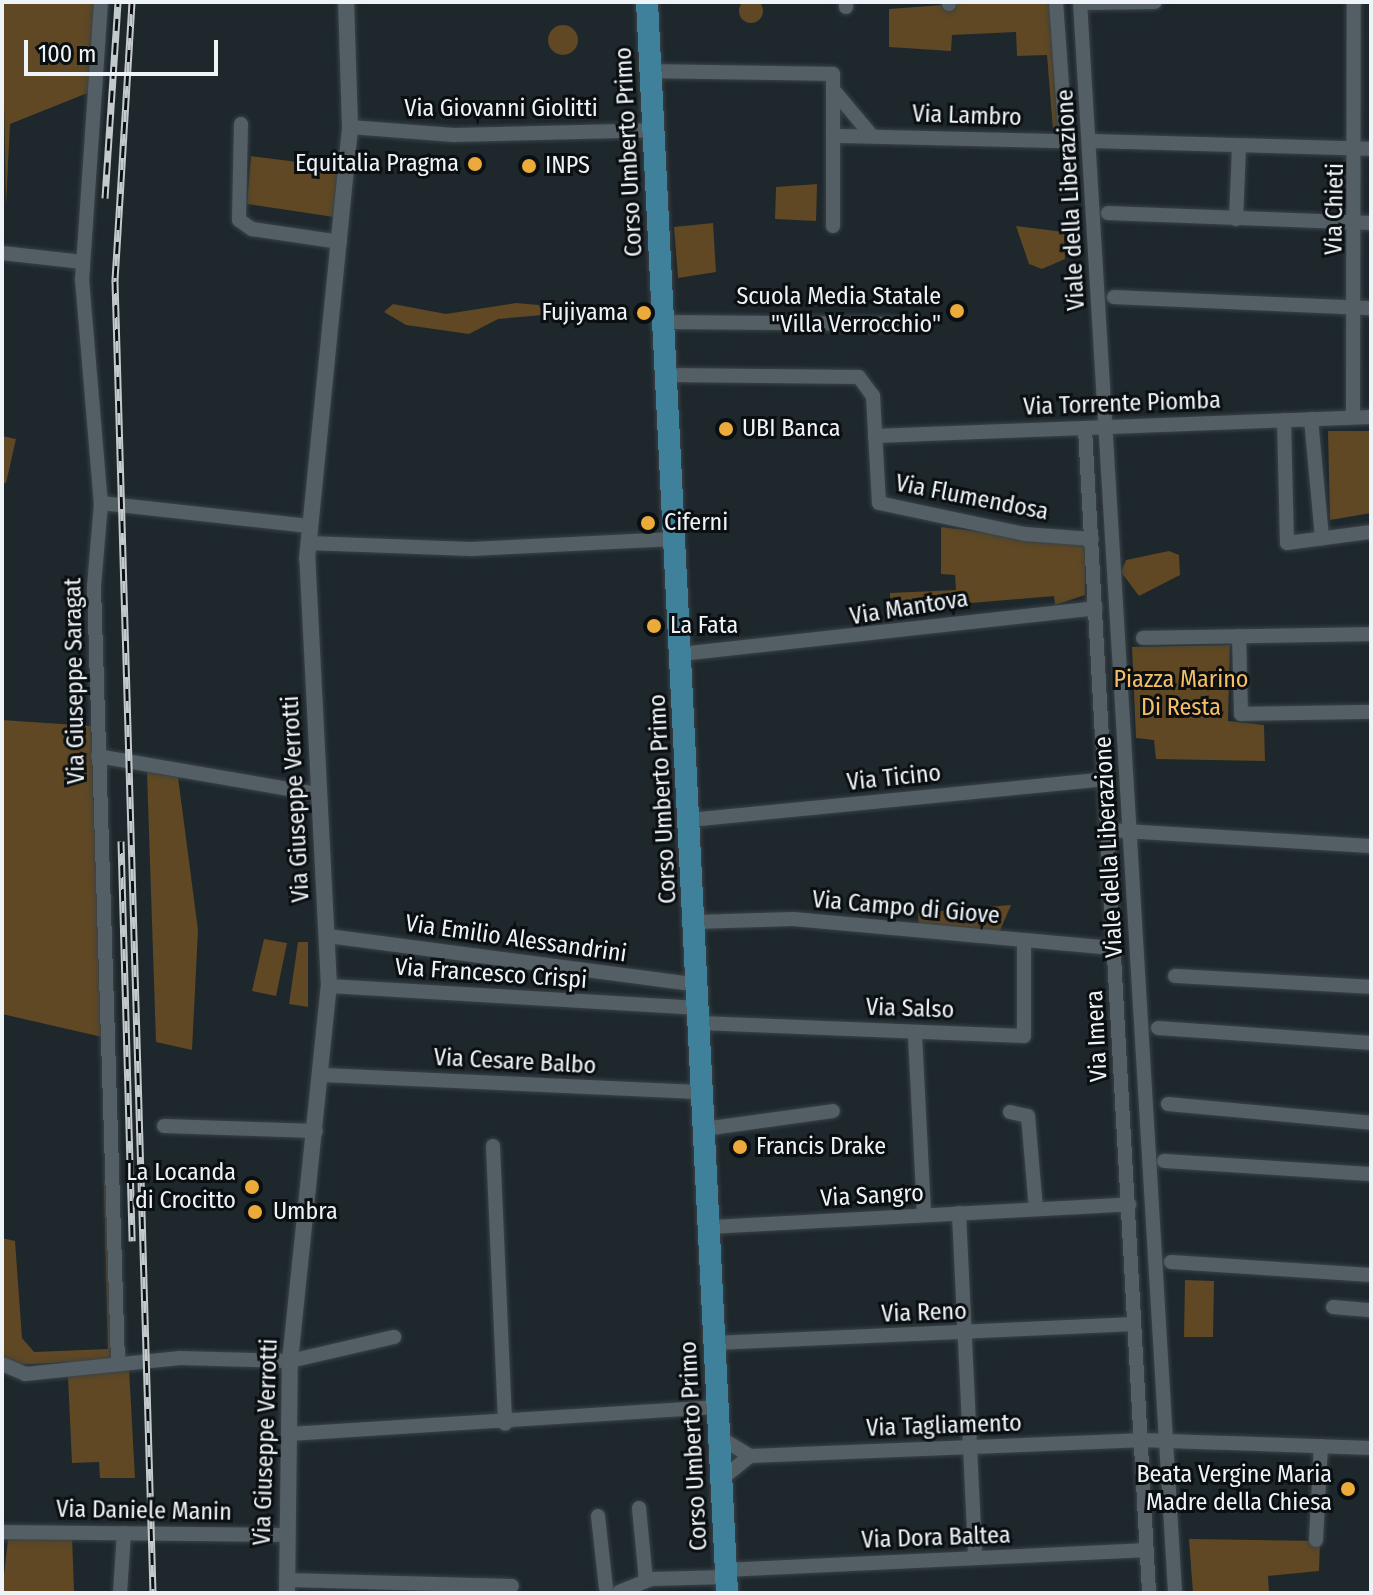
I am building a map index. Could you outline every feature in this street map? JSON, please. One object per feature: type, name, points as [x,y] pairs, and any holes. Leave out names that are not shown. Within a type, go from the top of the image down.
[{"type":"main road","name":"Corso Umberto Primo","points":[[647,2],[727,1580]]},
{"type":"street","name":"Via Giuseppe Saragat","points":[[101,2],[82,262],[87,397],[101,503],[94,586],[118,1362]]},
{"type":"street","name":"Via Giuseppe Verrotti","points":[[287,1587],[290,1361],[325,1075],[329,986],[309,535],[350,127],[346,2]]},
{"type":"street","name":"Via Lambro","points":[[838,136],[1066,141],[1056,2]]},
{"type":"street","points":[[1080,3],[1155,2]]},
{"type":"street","name":"Via Chieti","points":[[1353,417],[1363,308],[1364,222],[1364,149],[1354,2]]},
{"type":"street","name":"Viale della Liberazione","points":[[1080,3],[1175,1593]]},
{"type":"street","points":[[650,71],[824,69],[833,74],[838,136],[833,226]]},
{"type":"street","points":[[836,93],[872,136]]},
{"type":"street","points":[[241,124],[239,220],[252,229],[340,242]]},
{"type":"street","name":"Via Giovanni Giolitti","points":[[350,127],[454,135],[653,130]]},
{"type":"street","points":[[1090,141],[1364,149]]},
{"type":"street","points":[[1236,219],[1239,147]]},
{"type":"street","points":[[1108,213],[1364,222]]},
{"type":"street","points":[[2,253],[82,262]]},
{"type":"street","points":[[1114,297],[1363,308]]},
{"type":"street","points":[[664,322],[896,324]]},
{"type":"street","name":"Via Flumendosa","points":[[667,375],[850,375],[870,388],[879,503],[1025,534],[1092,539]]},
{"type":"street","name":"Via Torrente Piomba","points":[[875,436],[1371,417]]},
{"type":"street","points":[[1311,419],[1322,538]]},
{"type":"street","points":[[1284,420],[1287,543],[1371,532]]},
{"type":"street","name":"Via Imera","points":[[1085,429],[1149,1593]]},
{"type":"street","points":[[101,503],[309,535],[471,549],[674,539]]},
{"type":"street","name":"Via Mantova","points":[[681,654],[900,636],[936,622],[1095,608]]},
{"type":"street","points":[[1143,638],[1371,634]]},
{"type":"street","points":[[1239,636],[1241,714],[1371,712]]},
{"type":"street","points":[[98,756],[319,794]]},
{"type":"street","name":"Via Ticino","points":[[689,820],[1104,779]]},
{"type":"street","points":[[1107,830],[1371,846]]},
{"type":"street","name":"Via Campo di Giove","points":[[695,922],[793,919],[1113,948]]},
{"type":"street","name":"Via Emilio Alessandrini","points":[[328,936],[698,985]]},
{"type":"street","name":"Via Salso","points":[[699,1016],[1024,1036],[1024,941]]},
{"type":"street","points":[[1175,976],[1371,987]]},
{"type":"street","name":"Via Francesco Crispi","points":[[329,986],[699,1016]]},
{"type":"street","points":[[1158,1028],[1371,1043]]},
{"type":"street","points":[[915,1035],[924,1215]]},
{"type":"street","name":"Via Cesare Balbo","points":[[325,1075],[702,1092]]},
{"type":"street","points":[[1168,1104],[1371,1123]]},
{"type":"street","points":[[704,1129],[833,1111]]},
{"type":"street","points":[[1010,1112],[1028,1116],[1036,1209]]},
{"type":"street","points":[[164,1126],[316,1131]]},
{"type":"street","points":[[493,1146],[505,1424]]},
{"type":"street","points":[[1164,1161],[1371,1174]]},
{"type":"street","name":"Via Sangro","points":[[711,1227],[1129,1204]]},
{"type":"street","points":[[959,1213],[975,1558]]},
{"type":"street","points":[[1171,1262],[1371,1275]]},
{"type":"street","points":[[1333,1307],[1371,1310]]},
{"type":"street","name":"Via Reno","points":[[716,1343],[1134,1324]]},
{"type":"street","points":[[2,1364],[25,1374],[180,1358],[290,1361],[394,1337]]},
{"type":"street","points":[[288,1434],[505,1424],[720,1407]]},
{"type":"street","points":[[722,1439],[750,1456],[724,1477]]},
{"type":"street","name":"Via Tagliamento","points":[[750,1456],[1140,1440],[1371,1448]]},
{"type":"street","points":[[1316,1540],[1321,1446]]},
{"type":"street","points":[[639,1508],[646,1581]]},
{"type":"street","points":[[598,1516],[612,1591]]},
{"type":"street","name":"Via Daniele Manin","points":[[2,1532],[287,1535]]},
{"type":"street","points":[[120,1593],[124,1533]]},
{"type":"street","name":"Via Dora Baltea","points":[[612,1591],[646,1581],[727,1580],[975,1558],[1147,1550]]},
{"type":"street","points":[[287,1587],[512,1586]]},
{"type":"green space","points":[[751,-1],[760,2],[763,11],[760,20],[751,23],[742,20],[739,11],[742,2]]},
{"type":"green space","points":[[2,2],[94,2],[90,92],[10,124],[6,205]]},
{"type":"green space","points":[[983,2],[1053,2],[1062,129],[1053,130],[1047,55],[1017,56],[1016,32],[952,35],[951,51],[889,47],[889,9]]},
{"type":"green space","points":[[563,25],[574,29],[578,40],[574,51],[563,55],[552,51],[548,40],[552,29]]},
{"type":"green space","points":[[251,156],[338,167],[334,217],[247,204]]},
{"type":"green space","points":[[817,184],[816,221],[775,219],[776,187]]},
{"type":"green space","points":[[713,223],[716,272],[678,278],[674,227]]},
{"type":"green space","points":[[1016,226],[1064,232],[1065,259],[1042,269],[1029,264]]},
{"type":"green space","points":[[516,303],[539,305],[543,315],[498,319],[469,334],[406,325],[384,312],[393,304],[446,314]]},
{"type":"green space","points":[[1328,431],[1371,431],[1371,513],[1330,520]]},
{"type":"green space","points":[[2,436],[16,439],[6,483],[2,483]]},
{"type":"green space","points":[[941,527],[1085,545],[1085,595],[1055,605],[1054,596],[890,610],[890,593],[956,590],[955,575],[941,574]]},
{"type":"green space","points":[[1169,551],[1179,555],[1180,575],[1139,596],[1121,572],[1126,560]]},
{"type":"green space","name":"Piazza Marino Di Resta","points":[[1230,645],[1228,721],[1264,725],[1265,761],[1156,759],[1154,740],[1136,738],[1132,647]]},
{"type":"green space","points":[[2,720],[91,726],[102,1037],[2,1014]]},
{"type":"green space","points":[[147,772],[178,777],[198,930],[192,1050],[156,1042]]},
{"type":"green space","points":[[1011,905],[998,935],[919,926],[918,913]]},
{"type":"green space","points":[[264,939],[287,943],[276,996],[252,991]]},
{"type":"green space","points":[[298,942],[308,942],[308,1007],[289,1004]]},
{"type":"green space","points":[[110,1180],[115,1352],[109,1360],[14,1365],[2,1354],[2,1238],[15,1241],[22,1338],[34,1352],[108,1349],[104,1182]]},
{"type":"green space","points":[[1185,1280],[1214,1281],[1213,1337],[1184,1337]]},
{"type":"green space","points":[[129,1368],[135,1478],[100,1478],[99,1462],[72,1463],[68,1377]]},
{"type":"green space","points":[[72,1536],[74,1591],[2,1593],[8,1539]]},
{"type":"green space","points":[[1189,1539],[1320,1541],[1319,1571],[1268,1576],[1269,1593],[1193,1593]]},
{"type":"railway","points":[[105,198],[118,2]]},
{"type":"railway","points":[[132,2],[115,281],[153,1593]]},
{"type":"railway","points":[[121,841],[132,1241]]},
{"type":"place","name":"Equitalia Pragma","points":[[475,164]]},
{"type":"place","name":"INPS","points":[[529,166]]},
{"type":"place","name":"Scuola Media Statale \"Villa Verrocchio\"","points":[[957,311]]},
{"type":"place","name":"Fujiyama","points":[[644,313]]},
{"type":"place","name":"UBI Banca","points":[[726,429]]},
{"type":"place","name":"Ciferni","points":[[648,523]]},
{"type":"place","name":"La Fata","points":[[654,626]]},
{"type":"place","name":"Francis Drake","points":[[740,1147]]},
{"type":"place","name":"La Locanda di Crocitto","points":[[252,1187]]},
{"type":"place","name":"Umbra","points":[[255,1212]]},
{"type":"place","name":"Beata Vergine Maria Madre della Chiesa","points":[[1348,1489]]}]
